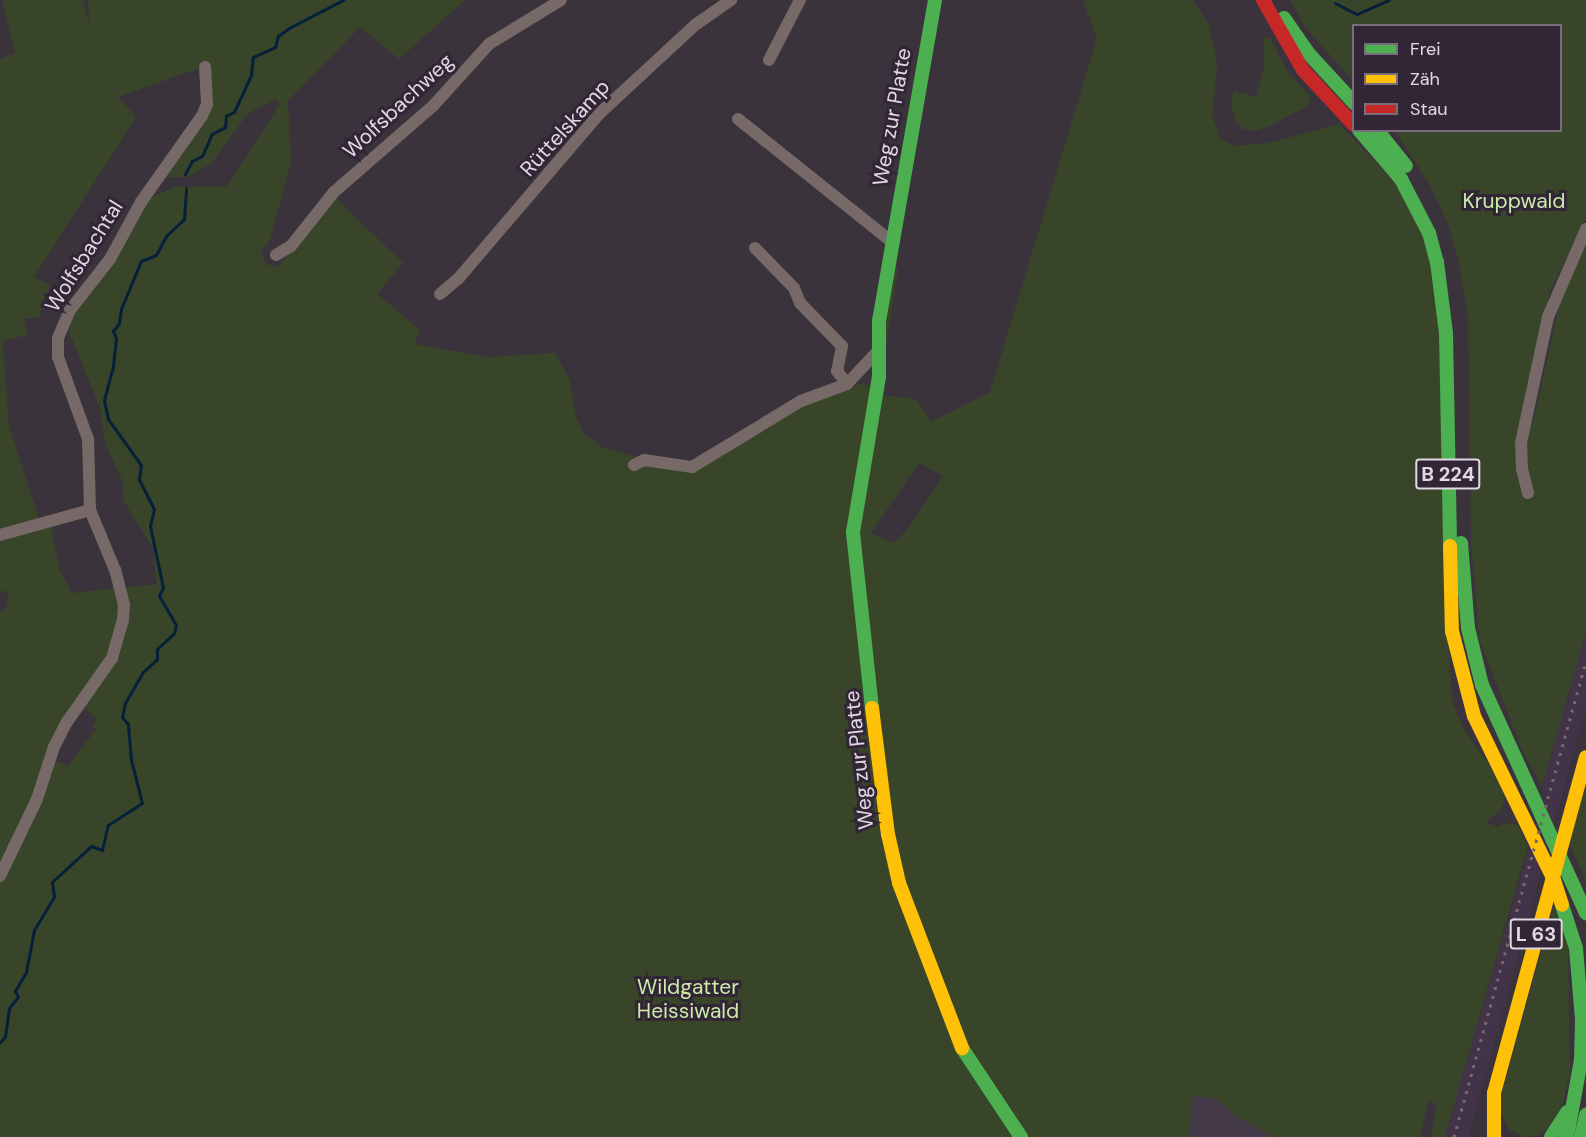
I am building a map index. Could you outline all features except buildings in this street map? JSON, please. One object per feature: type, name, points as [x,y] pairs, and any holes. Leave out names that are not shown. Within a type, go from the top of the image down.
[{"type":"main road","name":"Weg zur Platte","points":[[935,0],[891,241],[878,351],[879,377],[853,532],[853,558],[888,834],[899,883],[965,1055],[1022,1137]]},
{"type":"main road","points":[[1263,0],[1303,70],[1352,124]]},
{"type":"main road","points":[[1276,0],[1293,34],[1352,102]]},
{"type":"main road","name":"B 224","points":[[1361,132],[1401,180],[1429,233],[1437,262],[1446,333],[1450,600],[1456,653],[1482,737],[1528,825],[1559,894],[1576,948],[1582,1030],[1575,1098],[1567,1137]]},
{"type":"main road","name":"B 224","points":[[1378,132],[1426,199],[1449,260],[1458,332],[1462,560],[1468,628],[1488,702],[1568,867],[1586,913]]},
{"type":"main road","name":"L 63","points":[[1494,1137],[1492,1113],[1506,1049],[1586,757]]},
{"type":"main road","points":[[1551,1137],[1575,1098]]},
{"type":"main road","points":[[1492,1113],[1506,1137]]},
{"type":"main road","points":[[1582,1137],[1586,1115]]},
{"type":"main road","points":[[1582,1137],[1586,1132]]},
{"type":"street","name":"Wolfsbachweg","points":[[276,255],[291,246],[334,192],[433,106],[489,44],[561,0]]},
{"type":"street","name":"Rüttelskamp","points":[[440,294],[464,272],[600,113],[695,25],[731,0]]},
{"type":"street","points":[[770,60],[800,0]]},
{"type":"street","name":"Wolfsbachtal","points":[[0,876],[37,799],[67,722],[112,658],[122,636],[124,605],[115,570],[90,510],[88,439],[58,357],[58,338],[70,310],[110,259],[141,202],[202,116],[207,104],[205,67]]},
{"type":"street","name":"Weg zur Platte","points":[[738,119],[891,241]]},
{"type":"street","points":[[1528,493],[1521,443],[1543,340],[1558,287],[1586,229]]},
{"type":"street","points":[[755,248],[794,288],[800,303],[842,346],[837,371],[847,384]]},
{"type":"street","points":[[634,465],[644,460],[692,467],[801,401],[847,384],[878,351]]},
{"type":"street","points":[[0,535],[90,510]]},
{"type":"shaded area","points":[[1586,632],[1586,708],[1469,1137],[1445,1137],[1545,794],[1542,787]]},
{"type":"shaded area","points":[[1193,1096],[1216,1099],[1236,1116],[1274,1137],[1189,1137]]},
{"type":"green space","name":"Wildgatter Heissiwald","points":[[2,0],[83,0],[89,24],[88,0],[465,0],[399,59],[360,27],[288,101],[291,163],[270,239],[261,253],[267,265],[278,266],[335,197],[403,263],[377,294],[420,330],[415,344],[487,357],[555,353],[570,380],[576,417],[584,433],[601,447],[691,472],[804,404],[864,383],[881,395],[916,399],[931,422],[990,392],[1097,38],[1083,0],[1193,0],[1209,25],[1215,52],[1217,70],[1212,115],[1220,138],[1235,146],[1268,143],[1339,124],[1398,186],[1417,218],[1438,293],[1445,612],[1453,704],[1464,730],[1494,772],[1505,799],[1501,809],[1486,822],[1498,827],[1506,823],[1517,824],[1528,846],[1445,1137],[1431,1137],[1436,1104],[1428,1101],[1420,1137],[1274,1137],[1236,1116],[1216,1099],[1193,1096],[1189,1137],[0,1137],[0,613],[7,605],[8,590],[0,593],[0,538],[51,523],[59,569],[72,593],[157,584],[153,548],[123,500],[123,482],[105,443],[100,408],[68,329],[78,305],[149,199],[174,187],[227,186],[280,104],[276,99],[248,113],[211,164],[187,177],[166,177],[209,115],[208,65],[118,97],[136,117],[34,277],[50,285],[39,317],[24,319],[27,335],[3,341],[9,426],[40,522],[0,533],[0,59],[15,53]],"holes":[[[919,463],[943,476],[905,532],[893,543],[871,533]],[[76,701],[97,719],[92,726],[96,729],[68,766],[47,757]]]},
{"type":"green space","name":"Kruppwald","points":[[1290,0],[1586,0],[1586,218],[1550,292],[1521,420],[1533,423],[1563,289],[1586,245],[1586,632],[1542,787],[1522,750],[1479,638],[1471,544],[1468,318],[1458,260],[1449,227],[1431,187],[1396,132],[1562,132],[1562,24],[1352,24],[1352,80],[1305,27]]},
{"type":"green space","points":[[1269,37],[1289,74],[1311,97],[1309,105],[1270,126],[1254,131],[1242,129],[1235,120],[1231,105],[1234,91],[1256,97],[1264,67],[1264,38]]},
{"type":"green space","points":[[892,268],[898,268],[886,345],[883,322]]},
{"type":"green space","points":[[1586,785],[1586,881],[1569,843]]},
{"type":"green space","points":[[1554,905],[1568,940],[1570,1074],[1562,1106],[1550,1126],[1539,1135],[1525,1137],[1510,1130],[1501,1115],[1501,1096]]},
{"type":"waterway","points":[[185,174],[192,161],[202,156],[212,134],[225,127],[226,116],[234,112],[251,75],[253,57],[275,47],[278,36],[289,28],[343,0]]},
{"type":"waterway","points":[[1335,3],[1357,14],[1389,0]]},
{"type":"waterway","points":[[0,1042],[5,1037],[9,1008],[18,997],[15,991],[26,972],[34,930],[54,897],[52,882],[91,846],[102,850],[108,825],[142,803],[131,760],[128,724],[122,717],[125,703],[143,672],[157,659],[157,649],[174,633],[176,625],[159,595],[163,588],[150,526],[154,509],[139,479],[141,465],[108,419],[104,400],[113,366],[116,338],[113,331],[119,323],[121,309],[141,261],[156,255],[166,236],[184,219],[186,188]]},
{"type":"railway","points":[[1454,1137],[1586,662]]},
{"type":"traffic: fast","points":[[872,708],[853,532],[879,377],[879,321],[935,0]]},
{"type":"traffic: fast","points":[[1284,18],[1309,54],[1352,101]]},
{"type":"traffic: fast","points":[[1361,132],[1401,179],[1429,233],[1437,262],[1446,333],[1450,546]]},
{"type":"traffic: fast","points":[[1379,132],[1406,166]]},
{"type":"traffic: fast","points":[[1461,543],[1468,628],[1482,685],[1586,913]]},
{"type":"traffic: fast","points":[[1562,905],[1576,948],[1582,1020],[1581,1060],[1567,1137]]},
{"type":"traffic: fast","points":[[962,1048],[1021,1137]]},
{"type":"traffic: fast","points":[[1551,1137],[1567,1112]]},
{"type":"traffic: fast","points":[[1581,1137],[1586,1115]]},
{"type":"traffic: slow","points":[[1450,546],[1452,631],[1474,716],[1554,880],[1562,905]]},
{"type":"traffic: slow","points":[[872,708],[888,834],[899,883],[962,1048]]},
{"type":"traffic: slow","points":[[1494,1137],[1494,1093],[1586,757]]},
{"type":"traffic: jam","points":[[1263,0],[1303,70],[1352,123]]}]
